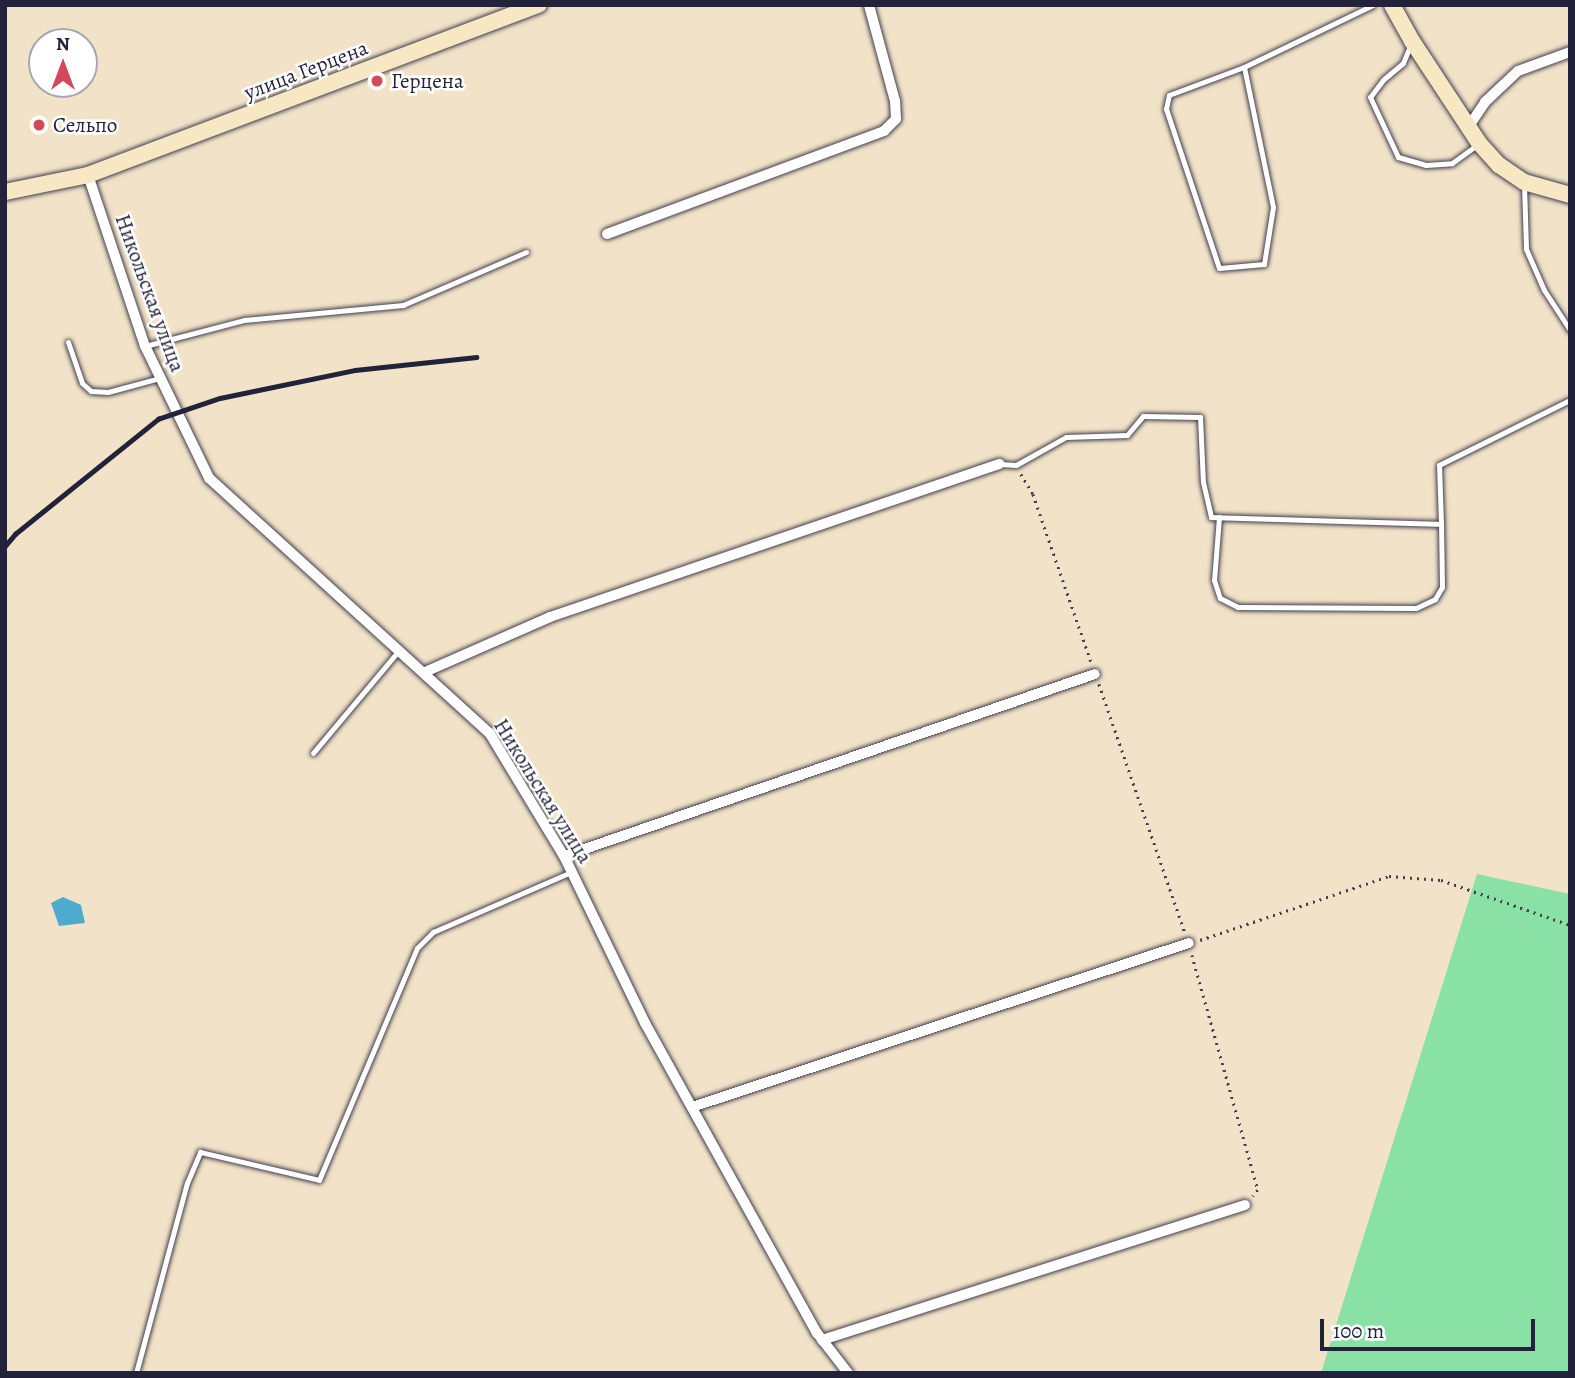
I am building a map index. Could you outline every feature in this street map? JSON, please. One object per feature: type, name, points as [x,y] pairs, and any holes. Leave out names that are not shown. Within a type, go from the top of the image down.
[{"type":"main road","points":[[1392,5],[1467,129],[1499,166],[1524,182],[1570,195]]},
{"type":"main road","name":"улица Герцена","points":[[5,192],[88,175],[534,6]]},
{"type":"street","points":[[607,234],[884,131],[896,119],[895,101],[869,5]]},
{"type":"street","points":[[1467,129],[1485,102],[1518,71],[1570,52]]},
{"type":"street","name":"Никольская улица","points":[[88,175],[145,346],[209,478],[400,649],[490,734],[564,856],[645,1023],[822,1340],[848,1373]]},
{"type":"street","points":[[425,672],[550,617],[1000,464]]},
{"type":"street","points":[[564,856],[1095,674]]},
{"type":"street","points":[[692,1107],[1189,943]]},
{"type":"street","points":[[822,1340],[1245,1205]]},
{"type":"lane","points":[[1244,67],[1273,207],[1264,264],[1219,268],[1166,109],[1169,95],[1244,67],[1373,5]]},
{"type":"lane","points":[[1412,41],[1403,63],[1383,80],[1370,97],[1398,157],[1426,164],[1452,163],[1479,143]]},
{"type":"lane","points":[[1524,182],[1527,249],[1544,290],[1570,330]]},
{"type":"lane","points":[[145,346],[244,320],[403,305],[526,252]]},
{"type":"lane","points":[[68,342],[82,383],[91,391],[108,392],[160,378]]},
{"type":"lane","points":[[1219,517],[1213,580],[1220,598],[1238,607],[1416,608],[1435,599],[1442,587],[1439,465],[1570,400]]},
{"type":"lane","points":[[1000,464],[1016,465],[1066,437],[1127,435],[1143,416],[1200,417],[1203,482],[1210,517],[1441,524]]},
{"type":"lane","points":[[313,752],[400,649]]},
{"type":"lane","points":[[136,1373],[187,1183],[200,1152],[319,1180],[417,948],[433,932],[571,872]]},
{"type":"path","points":[[1016,465],[1033,494],[1189,943],[1258,1191],[1245,1205]]},
{"type":"path","points":[[1189,943],[1389,876],[1441,880],[1570,925]]},
{"type":"green space","points":[[1477,874],[1570,894],[1570,1373],[1321,1373]]},
{"type":"water","points":[[63,897],[81,905],[85,923],[59,926],[51,903]]},
{"type":"railway","points":[[5,546],[15,534],[158,419],[220,398],[355,370],[476,357]]},
{"type":"place","name":"Герцена","points":[[377,81]]},
{"type":"place","name":"Сельпо","points":[[39,125]]}]
